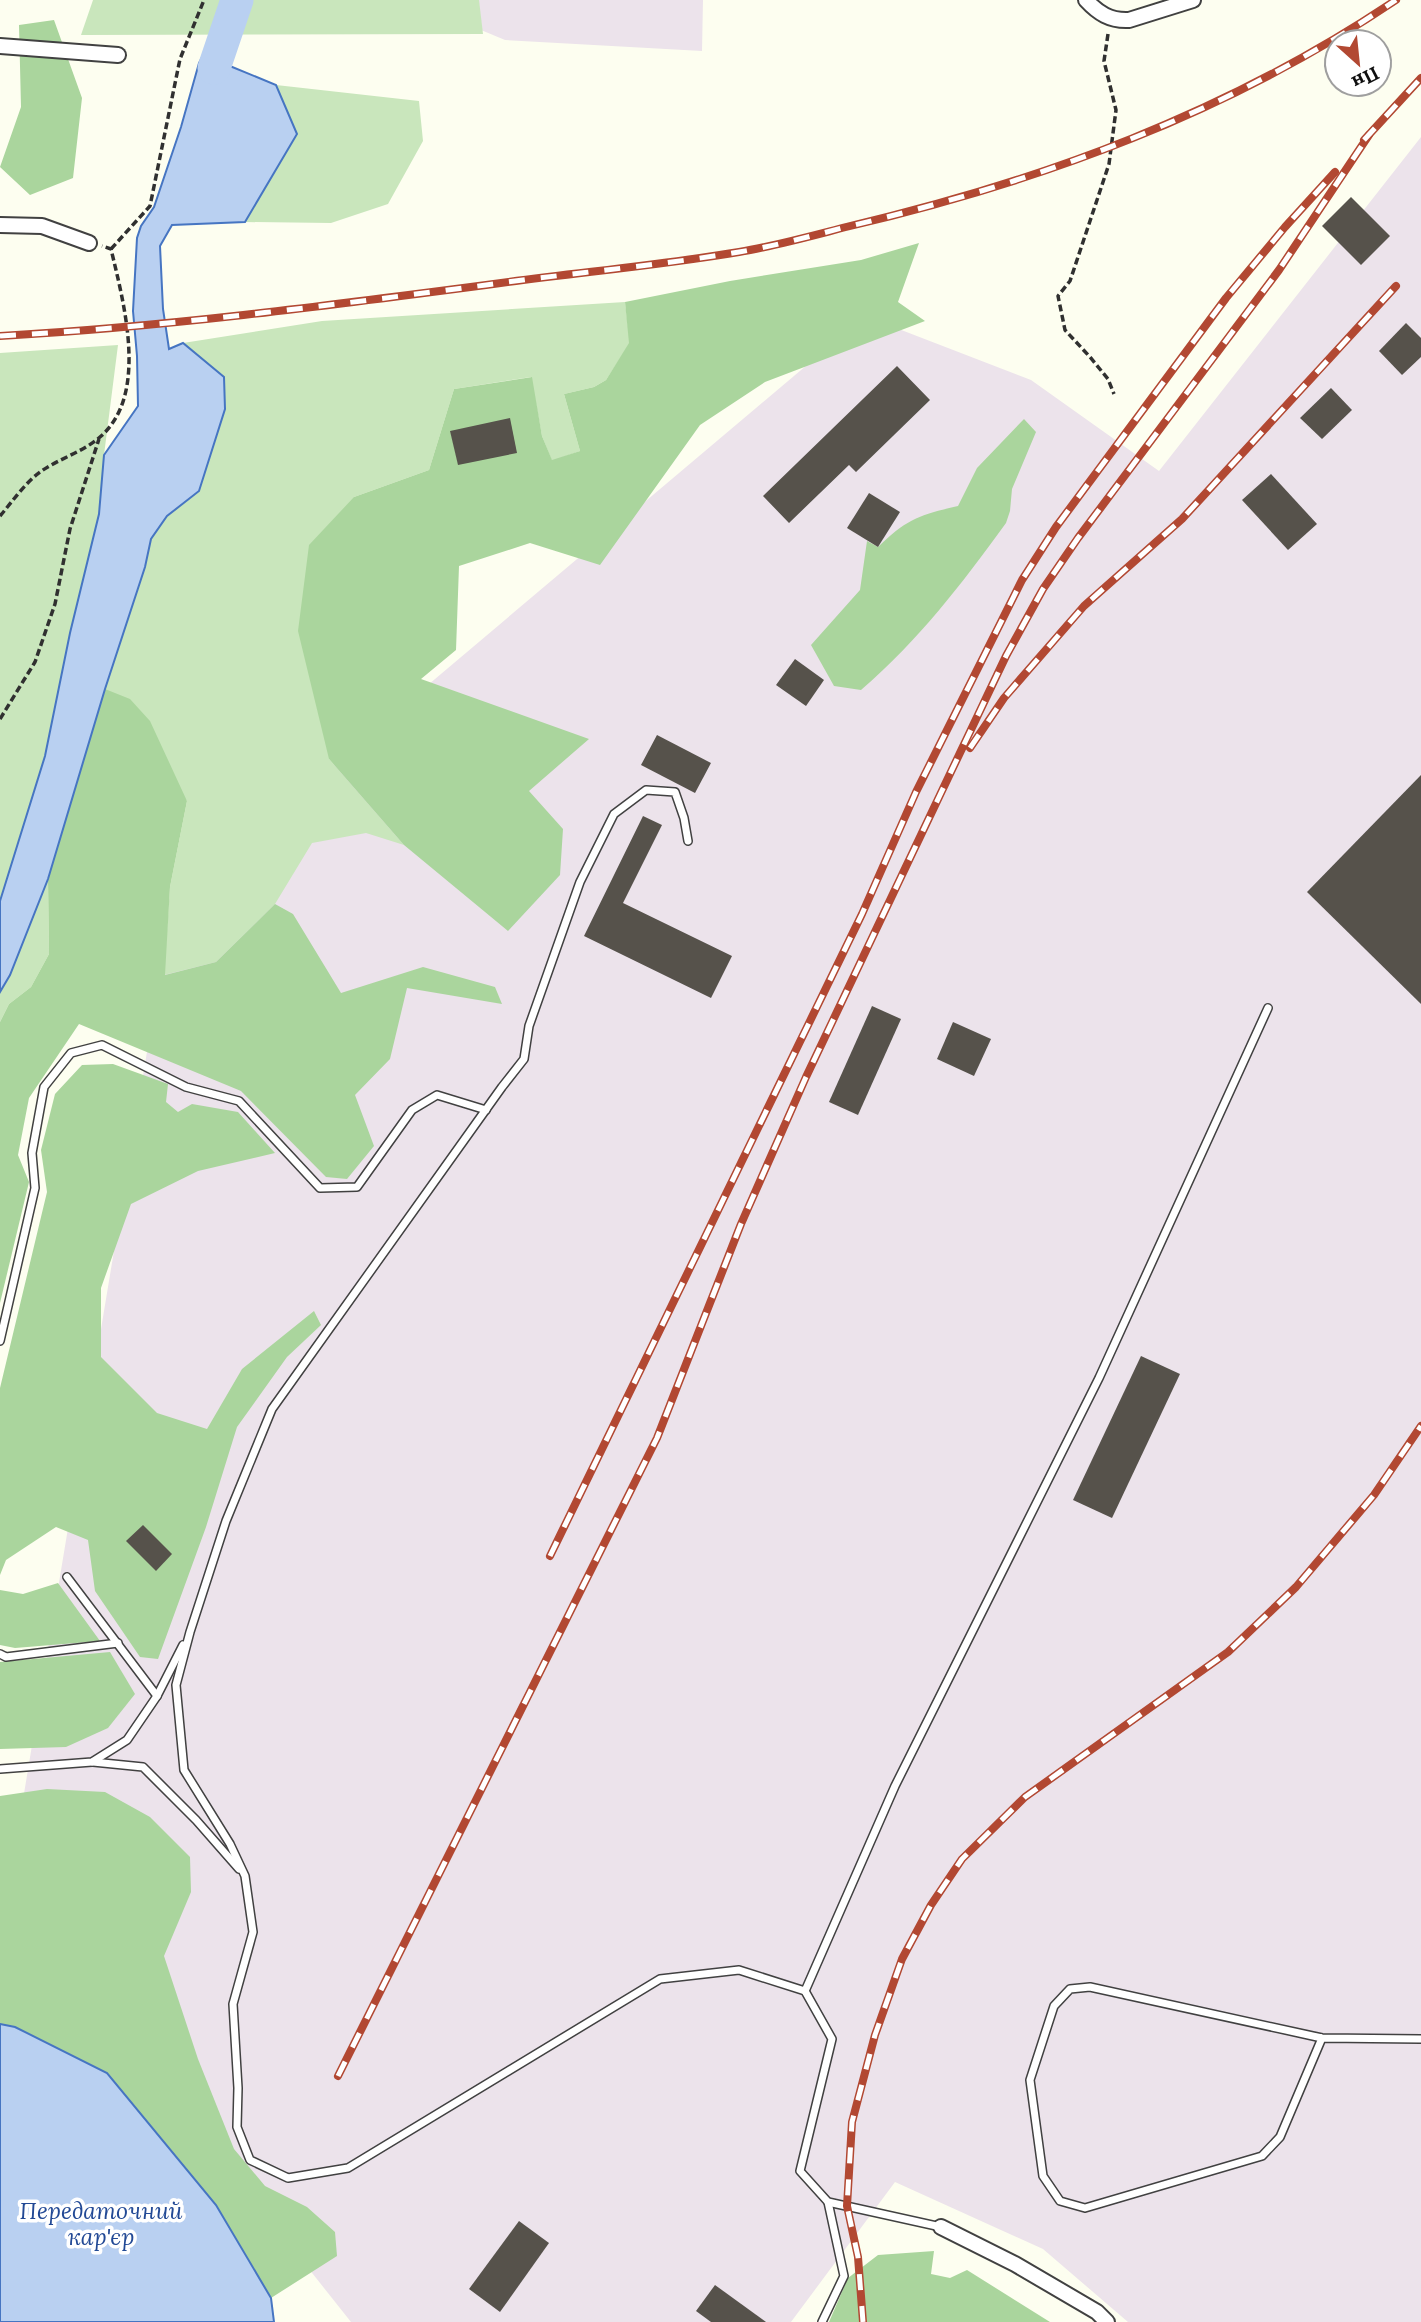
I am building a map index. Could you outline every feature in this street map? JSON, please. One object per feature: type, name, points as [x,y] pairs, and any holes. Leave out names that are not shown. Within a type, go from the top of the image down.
[{"type":"street","points":[[1086,0],[1095,10],[1110,18],[1129,20],[1193,0]]},
{"type":"street","points":[[0,46],[118,55]]},
{"type":"street","points":[[0,225],[42,226],[89,243]]},
{"type":"street","points":[[941,2227],[1015,2263],[1097,2312],[1107,2322]]},
{"type":"lane","points":[[688,841],[675,792],[646,790],[614,814],[580,882],[529,1026],[524,1059],[271,1409],[226,1521],[176,1685],[184,1770],[230,1844],[245,1876],[253,1932],[233,2004],[238,2088],[237,2127],[250,2160],[288,2178],[348,2168],[660,1979],[739,1970],[805,1991],[832,2039],[800,2171],[828,2202],[844,2276],[822,2322]]},
{"type":"lane","points":[[805,1991],[895,1786],[1098,1378],[1268,1008]]},
{"type":"lane","points":[[0,1340],[35,1188],[32,1153],[44,1087],[72,1053],[102,1045],[186,1087],[239,1101],[320,1188],[357,1187],[412,1110],[438,1096],[485,1110]]},
{"type":"lane","points":[[68,1577],[157,1696]]},
{"type":"lane","points":[[92,1762],[127,1740],[157,1696],[190,1632]]},
{"type":"lane","points":[[0,1654],[6,1657],[118,1643]]},
{"type":"lane","points":[[0,1769],[92,1762],[143,1767],[196,1820],[245,1876]]},
{"type":"lane","points":[[1322,2038],[1280,2137],[1262,2156],[1085,2208],[1060,2201],[1043,2176],[1030,2080],[1054,2006],[1070,1989],[1090,1987],[1322,2038],[1421,2039]]},
{"type":"lane","points":[[828,2202],[941,2227]]},
{"type":"path","points":[[111,249],[150,206],[180,59],[204,0]]},
{"type":"path","points":[[1110,18],[1104,61],[1116,110],[1109,163],[1070,281],[1058,296],[1065,330],[1108,379],[1114,394]]},
{"type":"path","points":[[89,243],[111,249]]},
{"type":"path","points":[[0,516],[38,473],[100,438],[119,415],[131,367],[122,301],[111,249]]},
{"type":"path","points":[[0,719],[35,662],[55,604],[70,528],[100,438]]},
{"type":"shaded area","points":[[460,0],[703,0],[702,51],[505,40],[481,30]]},
{"type":"shaded area","points":[[1421,137],[1421,2322],[1128,2322],[1043,2249],[895,2182],[791,2322],[351,2322],[8,1890],[172,901],[865,316],[1031,380],[1159,471]]},
{"type":"green space","points":[[93,0],[479,0],[483,34],[81,35]]},
{"type":"green space","points":[[54,20],[82,98],[73,178],[30,195],[0,167],[21,107],[19,25]]},
{"type":"green space","points":[[276,85],[419,101],[423,141],[388,204],[331,223],[245,222],[296,134]]},
{"type":"green space","points":[[919,243],[898,302],[925,321],[765,382],[700,425],[600,565],[530,543],[459,566],[456,650],[421,679],[589,739],[529,791],[563,829],[560,875],[508,931],[404,845],[329,759],[298,631],[309,545],[354,497],[429,470],[454,389],[532,377],[542,436],[552,460],[580,451],[564,394],[594,387],[606,380],[629,343],[625,302],[730,281],[861,260]]},
{"type":"green space","points":[[625,302],[630,343],[606,380],[594,387],[564,394],[580,451],[552,461],[542,436],[531,377],[454,389],[429,470],[354,497],[329,759],[404,845],[366,833],[312,843],[275,904],[216,962],[164,975],[170,887],[187,801],[105,689],[151,539],[167,516],[199,491],[225,409],[224,377],[183,343],[322,321]]},
{"type":"green space","points":[[118,345],[99,514],[45,756],[0,901],[0,353]]},
{"type":"green space","points":[[1024,419],[1036,432],[1012,489],[1006,523],[938,611],[882,671],[861,690],[834,686],[811,645],[860,590],[867,541],[878,547],[914,519],[958,506],[977,468]]},
{"type":"green space","points":[[105,689],[130,699],[150,721],[187,801],[170,887],[165,975],[216,962],[275,904],[293,914],[341,993],[423,967],[495,987],[502,1004],[407,988],[390,1059],[355,1095],[374,1146],[347,1179],[326,1177],[241,1091],[79,1024],[29,1098],[18,1155],[29,1182],[0,1303],[0,1022],[9,1004],[31,987],[49,954],[48,879]]},
{"type":"green space","points":[[48,879],[49,954],[31,987],[9,1004],[0,1022],[0,992],[10,975]]},
{"type":"green space","points":[[113,1064],[168,1084],[166,1102],[178,1112],[192,1104],[238,1112],[275,1153],[198,1171],[131,1204],[101,1288],[101,1357],[157,1413],[207,1429],[242,1369],[314,1311],[321,1325],[287,1357],[237,1427],[206,1527],[158,1659],[140,1657],[95,1591],[88,1540],[56,1527],[6,1560],[0,1575],[0,1388],[47,1192],[41,1150],[55,1094],[82,1065]]},
{"type":"green space","points":[[58,1583],[100,1641],[15,1648],[0,1645],[0,1590],[23,1594]]},
{"type":"green space","points":[[110,1652],[135,1694],[108,1728],[66,1747],[0,1749],[0,1662]]},
{"type":"green space","points":[[47,1789],[105,1792],[150,1817],[190,1857],[191,1892],[164,1956],[198,2059],[234,2149],[265,2186],[307,2207],[335,2232],[337,2256],[271,2298],[216,2205],[107,2073],[15,2027],[0,2024],[0,1796]]},
{"type":"green space","points":[[934,2251],[931,2274],[950,2278],[967,2270],[1050,2322],[829,2322],[848,2278],[878,2255]]},
{"type":"water","points":[[231,25],[225,64],[276,85],[297,134],[245,222],[172,225],[160,246],[163,309],[169,349],[183,343],[224,377],[225,409],[199,491],[167,516],[151,539],[145,567],[48,879],[10,975],[0,992],[0,901],[45,756],[70,633],[99,514],[104,455],[138,406],[133,311],[137,238],[141,226],[154,207],[199,63],[218,27]]},
{"type":"water","name":"Передаточний кар'єр","points":[[0,2024],[15,2027],[107,2073],[216,2205],[271,2298],[274,2322],[0,2322]]},
{"type":"building","points":[[1351,197],[1390,236],[1361,265],[1322,226]]},
{"type":"building","points":[[1406,323],[1421,338],[1421,357],[1402,375],[1379,351]]},
{"type":"building","points":[[897,366],[930,400],[856,472],[849,465],[789,523],[763,496]]},
{"type":"building","points":[[1331,388],[1352,410],[1322,439],[1300,418]]},
{"type":"building","points":[[510,418],[517,453],[458,465],[450,431]]},
{"type":"building","points":[[1271,474],[1317,524],[1288,550],[1242,500]]},
{"type":"building","points":[[869,493],[900,512],[878,547],[847,528]]},
{"type":"building","points":[[795,659],[824,680],[806,706],[776,685]]},
{"type":"building","points":[[657,735],[711,763],[695,793],[641,765]]},
{"type":"building","points":[[1421,775],[1421,1004],[1307,892]]},
{"type":"building","points":[[643,816],[662,825],[623,903],[732,956],[711,998],[584,936]]},
{"type":"building","points":[[872,1006],[901,1019],[858,1115],[829,1102]]},
{"type":"building","points":[[953,1022],[991,1039],[974,1076],[937,1059]]},
{"type":"building","points":[[1141,1356],[1180,1374],[1112,1518],[1073,1500]]},
{"type":"building","points":[[143,1525],[172,1554],[156,1571],[126,1541]]},
{"type":"building","points":[[519,2221],[549,2243],[500,2312],[469,2289]]},
{"type":"building","points":[[715,2285],[766,2322],[711,2322],[696,2311]]},
{"type":"waterway","points":[[214,68],[237,0]]},
{"type":"railway","points":[[0,336],[122,327],[304,308],[676,261],[793,241],[991,188],[1132,139],[1267,77],[1396,0]]},
{"type":"railway","points":[[1364,140],[1421,78]]},
{"type":"railway","points":[[338,2076],[657,1438],[741,1224],[806,1077],[1006,656],[1043,589],[1078,538],[1279,270],[1369,135]]},
{"type":"railway","points":[[550,1556],[862,914],[916,792],[1022,580],[1056,527],[1226,298],[1335,172]]},
{"type":"railway","points":[[970,748],[1004,698],[1084,606],[1182,519],[1396,286]]},
{"type":"railway","points":[[863,2322],[858,2257],[847,2206],[852,2122],[875,2035],[902,1959],[931,1905],[962,1859],[1025,1797],[1228,1652],[1296,1587],[1374,1495],[1421,1426]]}]
